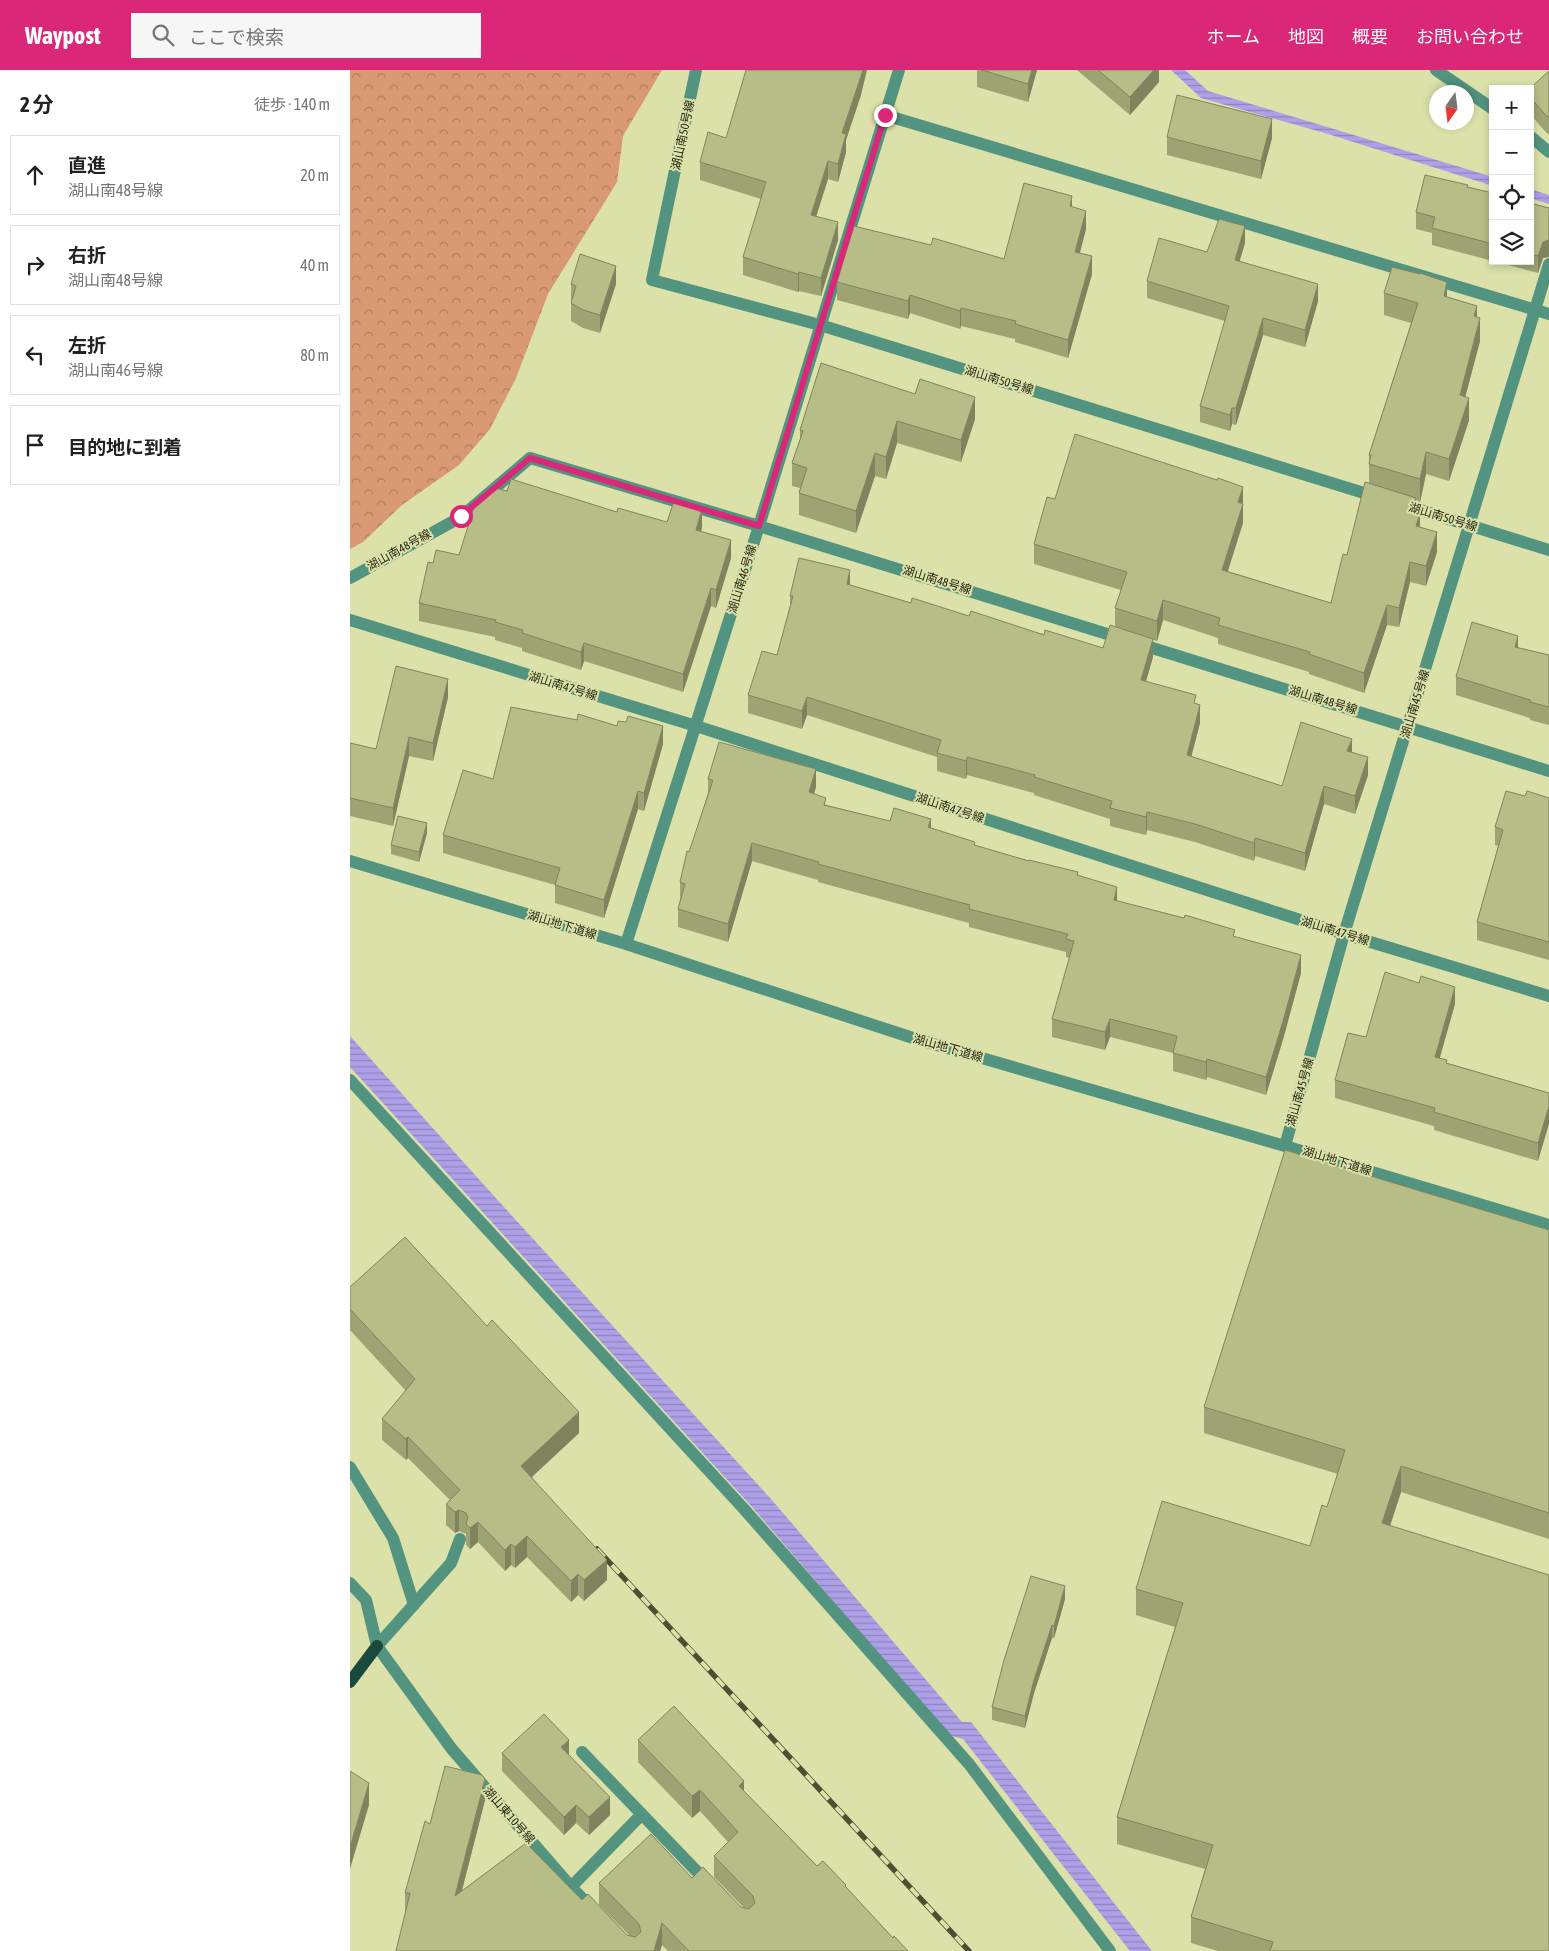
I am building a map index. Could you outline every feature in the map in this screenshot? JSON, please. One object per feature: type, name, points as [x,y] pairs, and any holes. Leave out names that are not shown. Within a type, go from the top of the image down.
[{"type":"main road","points":[[350,1682],[377,1646]]},
{"type":"street","name":"湖山南50号線","points":[[696,70],[652,280],[820,325],[1549,550]]},
{"type":"street","name":"湖山南46号線","points":[[626,944],[759,526],[899,70]]},
{"type":"street","points":[[1436,70],[1489,106]]},
{"type":"street","points":[[885,115],[1549,314]]},
{"type":"street","points":[[1534,139],[1549,152]]},
{"type":"street","name":"湖山南45号線","points":[[1285,1146],[1344,934],[1549,264]]},
{"type":"street","name":"湖山南48号線","points":[[350,578],[461,516],[530,458],[759,526],[1549,771]]},
{"type":"street","name":"湖山南47号線","points":[[350,620],[696,726],[1344,934],[1549,996]]},
{"type":"street","name":"湖山地下道線","points":[[350,861],[626,944],[913,1038],[1549,1225]]},
{"type":"street","points":[[350,1080],[744,1509],[969,1764],[1110,1951]]},
{"type":"street","points":[[350,1467],[393,1538],[414,1605]]},
{"type":"street","points":[[377,1646],[451,1563],[460,1539]]},
{"type":"street","points":[[350,1583],[366,1600],[377,1646]]},
{"type":"street","name":"湖山東10号線","points":[[377,1646],[451,1748],[571,1887],[605,1922]]},
{"type":"street","points":[[582,1752],[714,1889]]},
{"type":"street","points":[[571,1887],[642,1814]]},
{"type":"green space","points":[[350,70],[662,70],[623,136],[617,182],[548,294],[516,378],[490,429],[459,465],[402,505],[363,542],[350,549]]},
{"type":"shaded area","points":[[1171,70],[1185,70],[1208,91],[1489,176],[1489,185],[1328,134],[1201,98]]},
{"type":"shaded area","points":[[1534,190],[1549,195],[1549,204],[1534,199]]},
{"type":"shaded area","points":[[350,1036],[771,1499],[962,1722],[971,1722],[1152,1951],[1130,1951],[963,1739],[948,1735],[753,1508],[350,1067]]},
{"type":"building","points":[[746,70],[863,70],[842,133],[846,134],[838,164],[828,161],[811,215],[838,222],[821,278],[799,272],[798,274],[743,257],[766,182],[700,162],[708,132],[726,138]]},
{"type":"building","points":[[982,70],[1032,70],[1028,84]]},
{"type":"building","points":[[1098,70],[1154,70],[1130,97]]},
{"type":"building","points":[[1549,71],[1549,118],[1534,102],[1533,85]]},
{"type":"building","points":[[1177,95],[1272,119],[1261,161],[1167,137]]},
{"type":"building","points":[[1425,175],[1489,192],[1489,243],[1432,228],[1435,217],[1416,212]]},
{"type":"building","points":[[1024,183],[1072,196],[1070,206],[1086,211],[1075,252],[1092,256],[1068,340],[1015,324],[1016,321],[961,308],[960,311],[910,295],[908,301],[837,282],[854,226],[931,245],[933,238],[1004,259]]},
{"type":"building","points":[[1534,204],[1549,208],[1549,240],[1543,242],[1538,256],[1534,255]]},
{"type":"building","points":[[1219,219],[1245,226],[1235,260],[1318,284],[1305,330],[1263,318],[1236,408],[1232,408],[1230,415],[1200,406],[1229,306],[1147,281],[1159,238],[1207,252]]},
{"type":"building","points":[[580,254],[616,266],[600,315],[583,310],[571,303],[576,286],[571,284]]},
{"type":"building","points":[[1392,267],[1420,273],[1447,282],[1444,296],[1477,306],[1474,316],[1480,318],[1460,395],[1469,398],[1449,459],[1426,452],[1420,479],[1369,464],[1371,455],[1369,455],[1418,303],[1384,293]]},
{"type":"building","points":[[821,363],[915,394],[920,379],[975,397],[961,440],[897,421],[886,457],[875,453],[856,511],[799,493],[807,468],[792,463],[803,431],[800,430]]},
{"type":"building","points":[[1075,434],[1243,487],[1238,502],[1243,504],[1222,570],[1331,603],[1343,554],[1347,555],[1365,482],[1416,498],[1412,511],[1420,513],[1416,526],[1437,532],[1426,566],[1410,562],[1399,608],[1387,605],[1364,673],[1309,654],[1310,652],[1218,625],[1220,618],[1163,600],[1157,621],[1115,608],[1127,572],[1034,544],[1047,497],[1055,499]]},
{"type":"building","points":[[511,479],[617,512],[618,508],[667,522],[674,501],[702,509],[696,530],[731,540],[716,590],[711,588],[683,674],[584,643],[581,652],[522,633],[523,630],[495,622],[496,620],[419,603],[428,562],[433,563],[436,550],[459,555],[474,507],[495,488],[507,491]]},
{"type":"building","points":[[799,558],[850,570],[847,584],[911,603],[912,598],[969,616],[971,611],[1044,635],[1045,630],[1103,648],[1110,625],[1153,639],[1141,680],[1196,695],[1194,703],[1200,705],[1187,755],[1282,786],[1301,722],[1352,739],[1347,751],[1368,757],[1355,796],[1324,786],[1305,853],[1255,838],[1254,843],[1195,824],[1147,812],[1146,817],[1110,808],[1112,801],[1034,777],[1035,775],[967,757],[966,761],[937,753],[941,740],[807,697],[802,711],[748,695],[762,651],[777,655],[793,596],[790,596]]},
{"type":"building","points":[[1472,622],[1518,636],[1515,647],[1549,655],[1549,707],[1456,677]]},
{"type":"building","points":[[396,666],[448,679],[433,743],[409,737],[393,808],[350,798],[350,743],[376,749]]},
{"type":"building","points":[[511,707],[577,720],[578,714],[617,726],[618,721],[626,722],[628,716],[663,726],[644,793],[638,791],[604,900],[555,885],[560,868],[443,835],[463,770],[493,779]]},
{"type":"building","points":[[719,742],[816,769],[809,792],[826,798],[824,805],[890,821],[894,808],[931,819],[928,827],[975,842],[974,845],[1029,861],[1078,872],[1077,875],[1117,887],[1114,900],[1184,918],[1185,915],[1235,930],[1233,936],[1301,955],[1266,1077],[1207,1059],[1206,1062],[1173,1053],[1177,1036],[1110,1019],[1105,1032],[1052,1019],[1074,941],[1066,939],[1068,934],[969,909],[970,905],[818,864],[819,862],[752,843],[728,924],[678,909],[685,884],[680,882],[687,851],[689,852],[713,780],[708,779]]},
{"type":"building","points":[[1506,791],[1525,796],[1527,791],[1549,798],[1549,942],[1477,922],[1503,830],[1495,827]]},
{"type":"building","points":[[398,816],[427,823],[419,852],[391,845]]},
{"type":"building","points":[[1385,972],[1419,983],[1421,976],[1455,987],[1435,1057],[1447,1060],[1446,1063],[1549,1093],[1549,1106],[1538,1143],[1434,1112],[1435,1108],[1335,1080],[1348,1033],[1366,1037]]},
{"type":"building","points":[[1285,1150],[1549,1230],[1549,1513],[1401,1466],[1382,1523],[1549,1575],[1549,1951],[1270,1951],[1273,1942],[1191,1917],[1213,1845],[1117,1817],[1183,1603],[1136,1589],[1162,1501],[1310,1546],[1322,1505],[1327,1507],[1345,1450],[1204,1407]]},
{"type":"building","points":[[405,1237],[487,1326],[492,1320],[579,1412],[521,1466],[607,1560],[584,1580],[578,1574],[571,1581],[527,1536],[515,1547],[511,1544],[505,1550],[478,1522],[470,1528],[466,1524],[468,1517],[466,1513],[459,1510],[455,1512],[446,1504],[460,1490],[408,1437],[406,1439],[382,1419],[415,1379],[350,1309],[350,1287]]},
{"type":"building","points":[[1031,1576],[1065,1586],[1054,1626],[1052,1625],[1034,1680],[1025,1716],[992,1707],[1004,1660]]},
{"type":"building","points":[[674,1706],[744,1781],[739,1786],[817,1866],[823,1861],[893,1938],[894,1936],[908,1951],[689,1951],[662,1923],[654,1951],[396,1951],[410,1893],[405,1893],[425,1821],[430,1824],[445,1766],[482,1775],[485,1779],[455,1896],[526,1843],[582,1900],[588,1894],[627,1935],[635,1937],[641,1932],[639,1924],[599,1883],[651,1834],[692,1878],[703,1867],[741,1907],[749,1909],[755,1903],[753,1896],[714,1856],[738,1832],[700,1790],[692,1796],[638,1740]]},
{"type":"building","points":[[544,1714],[569,1740],[561,1747],[610,1797],[589,1817],[576,1805],[564,1817],[502,1753]]},
{"type":"building","points":[[350,1771],[369,1783],[350,1847]]},
{"type":"railway","points":[[597,1549],[969,1951]]},
{"type":"route","points":[[461,516],[530,458],[759,526],[885,115]]}]
